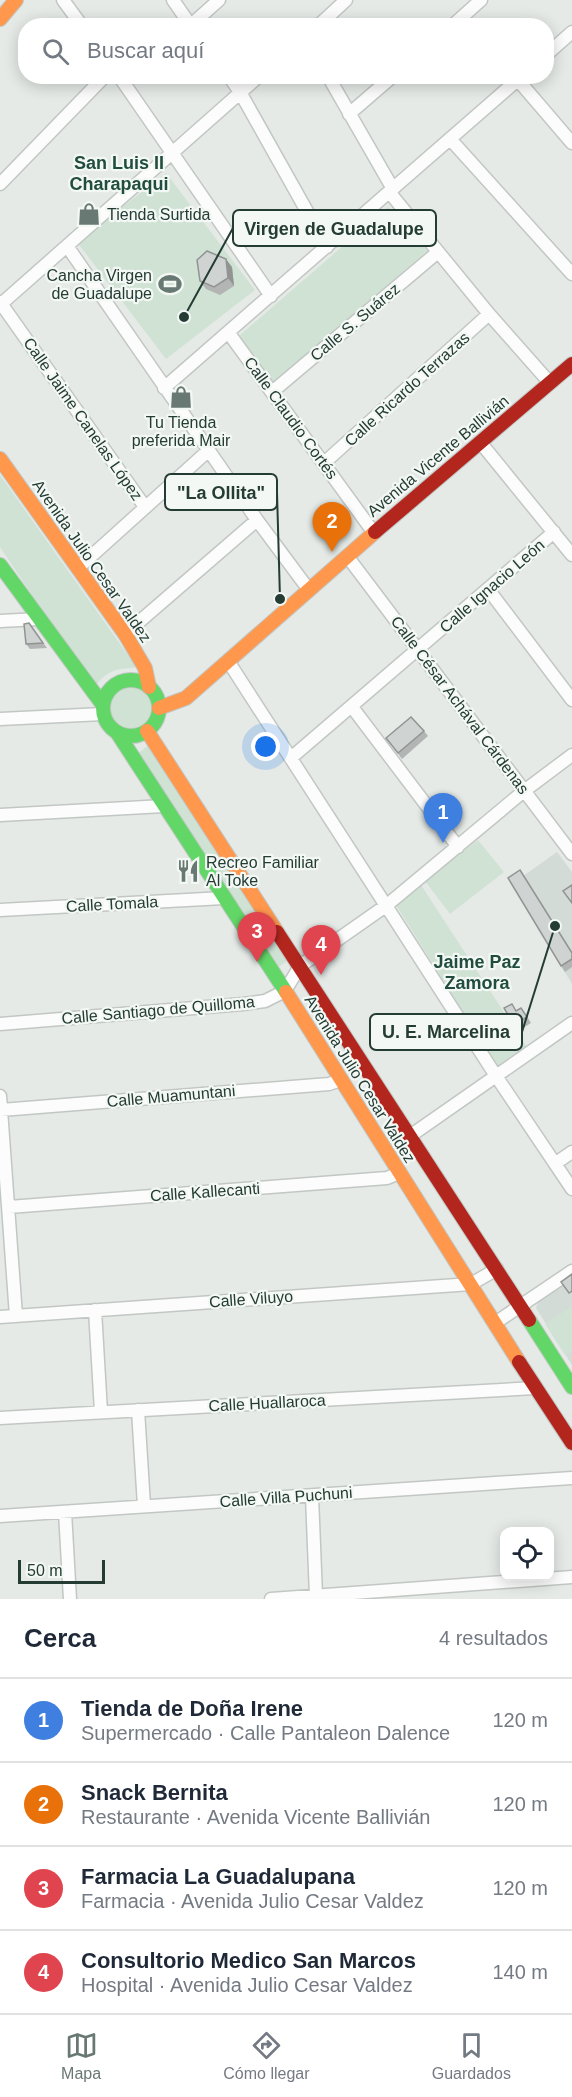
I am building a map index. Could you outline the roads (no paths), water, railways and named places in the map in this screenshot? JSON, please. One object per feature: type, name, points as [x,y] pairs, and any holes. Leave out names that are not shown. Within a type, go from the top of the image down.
[{"type":"main road","points":[[0,19],[15,0]]},
{"type":"main road","name":"Avenida Vicente Ballivián","points":[[159,708],[186,698],[480,442],[550,383],[569,371]]},
{"type":"main road","name":"Avenida Julio Cesar Valdez","points":[[0,459],[125,634],[145,668],[149,687]]},
{"type":"main road","points":[[0,565],[103,710],[107,723],[118,734],[138,735],[147,731],[156,720],[159,708],[158,700],[149,687],[133,680],[124,681],[110,689],[103,710]]},
{"type":"main road","name":"Avenida Julio Cesar Valdez","points":[[147,731],[572,1387]]},
{"type":"main road","name":"Avenida Julio Cesar Valdez","points":[[118,734],[285,991],[572,1443]]},
{"type":"street","points":[[63,0],[76,18]]},
{"type":"street","points":[[174,0],[186,18]]},
{"type":"street","points":[[199,18],[219,0]]},
{"type":"street","points":[[327,18],[346,0]]},
{"type":"street","points":[[461,18],[481,0]]},
{"type":"street","points":[[554,48],[572,32]]},
{"type":"street","points":[[0,184],[97,84]]},
{"type":"street","points":[[124,84],[270,296]]},
{"type":"street","points":[[234,84],[327,247]]},
{"type":"street","points":[[0,304],[250,84]]},
{"type":"street","points":[[332,84],[392,191],[489,314],[550,383]]},
{"type":"street","points":[[349,114],[384,84]]},
{"type":"street","points":[[164,388],[513,84]]},
{"type":"street","points":[[525,84],[570,136]]},
{"type":"street","points":[[450,140],[572,274]]},
{"type":"street","points":[[67,246],[164,388],[309,590]]},
{"type":"street","name":"Calle S. Suárez","points":[[273,392],[438,252]]},
{"type":"street","name":"Calle Jaime Canelas López","points":[[0,304],[145,507]]},
{"type":"street","name":"Calle Ricardo Terrazas","points":[[324,463],[489,314]]},
{"type":"street","name":"Calle Claudio Cortés","points":[[228,332],[374,533]]},
{"type":"street","points":[[480,442],[572,555]]},
{"type":"street","points":[[78,568],[209,450]]},
{"type":"street","points":[[125,634],[257,520]]},
{"type":"street","name":"Calle Ignacio León","points":[[292,757],[554,532]]},
{"type":"street","name":"Calle César Achával Cárdenas","points":[[347,556],[572,854]]},
{"type":"street","points":[[488,589],[572,699]]},
{"type":"street","points":[[0,621],[39,619]]},
{"type":"street","points":[[228,661],[496,1076],[572,1189]]},
{"type":"street","points":[[352,706],[458,847]]},
{"type":"street","points":[[0,719],[103,710]]},
{"type":"street","points":[[285,991],[300,966],[387,905],[524,791],[572,755]]},
{"type":"street","points":[[0,815],[164,806]]},
{"type":"street","name":"Calle Tomala","points":[[0,910],[224,897]]},
{"type":"street","name":"Calle Santiago de Quilloma","points":[[0,1024],[243,1004],[265,1001],[285,991]]},
{"type":"street","points":[[410,1136],[572,1023]]},
{"type":"street","name":"Calle Muamuntani","points":[[1,1110],[329,1084],[341,1080]]},
{"type":"street","points":[[0,1096],[16,1316]]},
{"type":"street","points":[[556,1163],[572,1152]]},
{"type":"street","name":"Calle Kallecanti","points":[[9,1208],[387,1178],[399,1173]]},
{"type":"street","name":"Calle Viluyo","points":[[0,1317],[471,1284],[497,1269]]},
{"type":"street","points":[[495,1323],[572,1271]]},
{"type":"street","points":[[95,1310],[101,1412]]},
{"type":"street","name":"Calle Huallaroca","points":[[0,1418],[535,1388]]},
{"type":"street","points":[[138,1410],[144,1506]]},
{"type":"street","name":"Calle Villa Puchuni","points":[[0,1516],[572,1478]]},
{"type":"street","points":[[312,1496],[316,1596]]},
{"type":"street","points":[[65,1512],[70,1599]]},
{"type":"street","points":[[271,1599],[397,1595],[572,1577]]},
{"type":"place","name":"Tienda Surtida","points":[[89,214]]},
{"type":"place","name":"Cancha Virgen de Guadalupe","points":[[170,284]]},
{"type":"place","name":"Virgen de Guadalupe","points":[[184,317]]},
{"type":"place","name":"Tu Tienda preferida Mair","points":[[181,397]]},
{"type":"place","name":"Snack Bernita","points":[[332,552]]},
{"type":"place","name":"\"La Ollita\"","points":[[280,599]]},
{"type":"place","name":"Tienda de Doña Irene","points":[[443,843]]},
{"type":"place","name":"Recreo Familiar Al Toke","points":[[188,871]]},
{"type":"place","name":"U. E. Marcelina","points":[[555,926]]},
{"type":"place","name":"Farmacia La Guadalupana","points":[[257,962]]},
{"type":"place","name":"Consultorio Medico San Marcos","points":[[321,975]]},
{"type":"district","name":"San Luis II Charapaqui","points":[[119,174]]},
{"type":"district","name":"Jaime Paz Zamora","points":[[477,972]]}]
